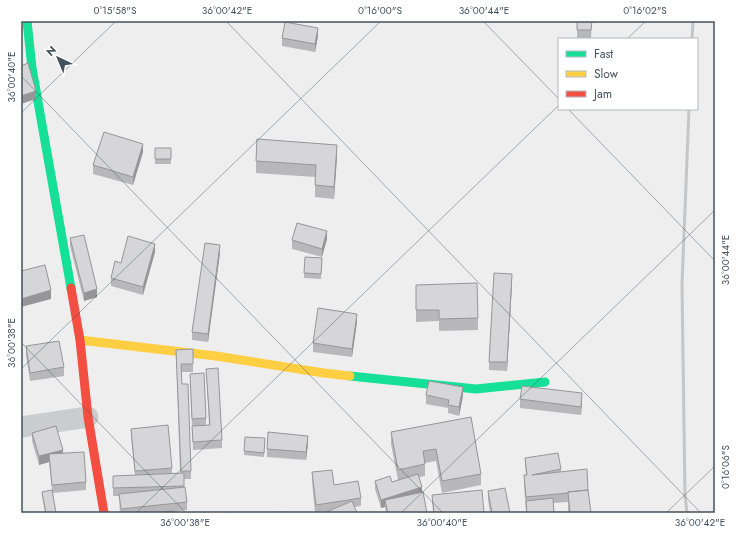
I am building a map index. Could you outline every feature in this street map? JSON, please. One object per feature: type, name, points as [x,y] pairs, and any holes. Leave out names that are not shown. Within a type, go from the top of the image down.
[{"type":"street","points":[[27,21],[26,68],[80,340],[88,417],[104,513]]},
{"type":"street","points":[[80,340],[216,356],[324,373],[476,389],[544,382]]},
{"type":"street","points":[[21,427],[88,417]]},
{"type":"building","points":[[577,21],[592,21],[591,30],[577,30]]},
{"type":"building","points":[[285,22],[318,28],[315,44],[282,38]]},
{"type":"building","points":[[28,63],[36,91],[21,96],[21,66]]},
{"type":"building","points":[[104,132],[143,144],[133,177],[93,165]]},
{"type":"building","points":[[257,139],[337,145],[334,187],[315,185],[316,165],[256,161]]},
{"type":"building","points":[[155,148],[171,148],[171,159],[155,159]]},
{"type":"building","points":[[297,223],[327,231],[322,249],[292,240]]},
{"type":"building","points":[[84,235],[97,289],[84,293],[70,238]]},
{"type":"building","points":[[128,236],[155,244],[143,287],[111,278],[115,261],[121,263]]},
{"type":"building","points":[[205,243],[220,245],[208,334],[192,332]]},
{"type":"building","points":[[305,257],[322,258],[321,274],[304,273]]},
{"type":"building","points":[[45,265],[51,290],[21,299],[21,271]]},
{"type":"building","points":[[494,273],[512,274],[507,362],[489,362]]},
{"type":"building","points":[[477,283],[478,318],[439,319],[439,310],[416,310],[416,285]]},
{"type":"building","points":[[318,308],[357,314],[352,349],[313,343]]},
{"type":"building","points":[[59,341],[64,367],[30,373],[26,346]]},
{"type":"building","points":[[193,349],[193,364],[181,364],[182,384],[188,384],[191,471],[181,471],[176,350]]},
{"type":"building","points":[[218,368],[222,440],[193,442],[192,426],[210,425],[206,369]]},
{"type":"building","points":[[204,373],[206,418],[192,419],[190,374]]},
{"type":"building","points":[[429,381],[463,387],[459,407],[448,405],[449,400],[426,395]]},
{"type":"building","points":[[522,386],[582,393],[581,407],[520,399]]},
{"type":"building","points":[[471,417],[481,474],[442,481],[436,449],[423,451],[425,464],[398,470],[391,432]]},
{"type":"building","points":[[168,425],[172,468],[135,471],[131,429]]},
{"type":"building","points":[[56,426],[63,450],[39,456],[32,433]]},
{"type":"building","points":[[268,432],[308,436],[306,452],[267,449]]},
{"type":"building","points":[[245,437],[265,438],[264,453],[244,451]]},
{"type":"building","points":[[84,452],[86,482],[52,485],[49,454]]},
{"type":"building","points":[[558,453],[561,469],[532,475],[587,469],[588,490],[526,497],[524,475],[527,475],[525,458]]},
{"type":"building","points":[[332,470],[334,485],[358,481],[361,498],[316,505],[312,472]]},
{"type":"building","points":[[184,473],[184,486],[113,488],[113,476]]},
{"type":"building","points":[[418,474],[422,487],[381,500],[375,481],[390,476],[392,482]]},
{"type":"building","points":[[185,487],[187,502],[121,509],[119,494]]},
{"type":"building","points":[[505,488],[510,513],[492,513],[488,491]]},
{"type":"building","points":[[52,490],[56,513],[46,513],[42,492]]},
{"type":"building","points":[[482,490],[484,513],[434,513],[432,495]]},
{"type":"building","points":[[588,490],[591,513],[570,513],[568,492]]},
{"type":"building","points":[[423,492],[427,513],[388,513],[385,500]]},
{"type":"building","points":[[553,498],[554,513],[527,513],[526,501]]},
{"type":"building","points":[[352,501],[357,513],[324,513]]},
{"type":"building","points":[[174,511],[174,513],[154,513]]},
{"type":"railway","points":[[692,38],[693,21]]},
{"type":"railway","points":[[687,513],[685,495],[682,284],[689,110]]},
{"type":"traffic: fast","points":[[27,21],[32,68],[71,288]]},
{"type":"traffic: fast","points":[[350,376],[476,389],[545,382]]},
{"type":"traffic: slow","points":[[80,340],[216,356],[350,376]]},
{"type":"traffic: jam","points":[[71,288],[80,340],[88,417],[104,513]]}]
